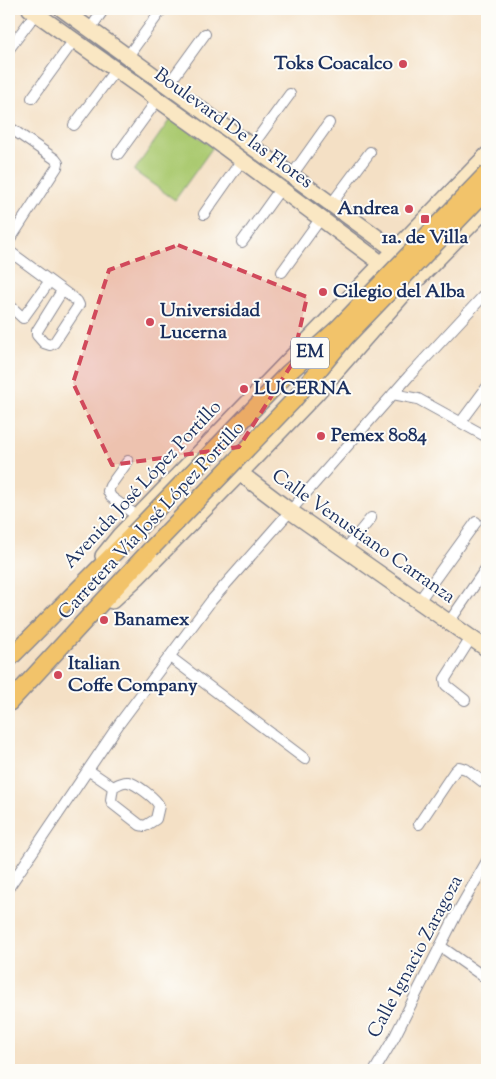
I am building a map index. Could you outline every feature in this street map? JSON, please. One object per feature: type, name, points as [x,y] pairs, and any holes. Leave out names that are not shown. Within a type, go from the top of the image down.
[{"type":"main road","name":"Carretera Vía José López Portillo","points":[[9,659],[287,374],[338,328],[487,173]]},
{"type":"main road","name":"Carretera Vía José López Portillo","points":[[9,702],[293,401],[346,337],[487,190]]},
{"type":"street","name":"Boulevard De las Flores","points":[[62,9],[332,204],[424,273]]},
{"type":"street","points":[[90,29],[104,9]]},
{"type":"street","points":[[128,56],[162,9]]},
{"type":"street","name":"Boulevard De las Flores","points":[[33,11],[281,188],[382,264],[409,288]]},
{"type":"street","points":[[9,49],[33,11]]},
{"type":"street","points":[[168,86],[206,34]]},
{"type":"street","points":[[32,98],[74,40]]},
{"type":"street","points":[[74,125],[116,69]]},
{"type":"street","points":[[252,146],[290,94]]},
{"type":"street","points":[[118,154],[158,99]]},
{"type":"street","points":[[292,175],[329,123]]},
{"type":"street","points":[[9,127],[58,163],[9,241]]},
{"type":"street","points":[[332,204],[370,152]]},
{"type":"street","name":"Avenida José López Portillo","points":[[60,607],[137,516],[487,155]]},
{"type":"street","points":[[204,214],[242,160]]},
{"type":"street","points":[[242,242],[281,188]]},
{"type":"street","points":[[65,643],[138,577],[240,474],[315,395],[409,288],[487,208]]},
{"type":"street","points":[[282,272],[321,218]]},
{"type":"street","points":[[9,251],[77,301],[79,305],[54,342],[50,345],[44,344],[37,335],[38,327],[62,291]]},
{"type":"street","points":[[23,318],[50,282]]},
{"type":"street","points":[[9,887],[119,724],[211,601],[393,394],[487,292]]},
{"type":"street","points":[[9,306],[23,318],[38,327]]},
{"type":"street","points":[[461,422],[487,387]]},
{"type":"street","points":[[393,394],[418,399],[487,437]]},
{"type":"street","points":[[128,461],[108,491],[112,497],[137,516]]},
{"type":"street","name":"Calle Venustiano Carranza","points":[[240,474],[487,649]]},
{"type":"street","points":[[346,550],[371,518]]},
{"type":"street","points":[[419,601],[476,522]]},
{"type":"street","points":[[449,622],[487,567]]},
{"type":"street","points":[[465,700],[446,684],[444,679],[471,638]]},
{"type":"street","points":[[170,657],[305,759]]},
{"type":"street","points":[[419,824],[459,767],[466,769],[487,785]]},
{"type":"street","points":[[88,770],[113,787]]},
{"type":"street","points":[[123,782],[129,782],[154,799],[159,806],[156,819],[146,826],[140,825],[113,804],[111,800],[113,787],[123,782]]},
{"type":"street","name":"Calle Ignacio Zaragoza","points":[[376,1070],[456,915],[487,861]]},
{"type":"street","points":[[440,946],[487,979]]},
{"type":"highlighted area","points":[[178,245],[307,297],[292,364],[239,447],[112,465],[73,383],[109,270]]},
{"type":"green space","points":[[171,118],[213,147],[175,200],[134,171]]},
{"type":"place","name":"Toks Coacalco","points":[[403,64]]},
{"type":"place","name":"Andrea","points":[[409,209]]},
{"type":"place","name":"1a. de Villa","points":[[425,219]]},
{"type":"place","name":"Cilegio del Alba","points":[[323,292]]},
{"type":"place","name":"Universidad Lucerna","points":[[150,322]]},
{"type":"place","name":"LUCERNA","points":[[244,389]]},
{"type":"place","name":"Pemex 8084","points":[[321,436]]},
{"type":"place","name":"Banamex","points":[[104,620]]},
{"type":"place","name":"Italian Coffe Company","points":[[58,675]]}]
